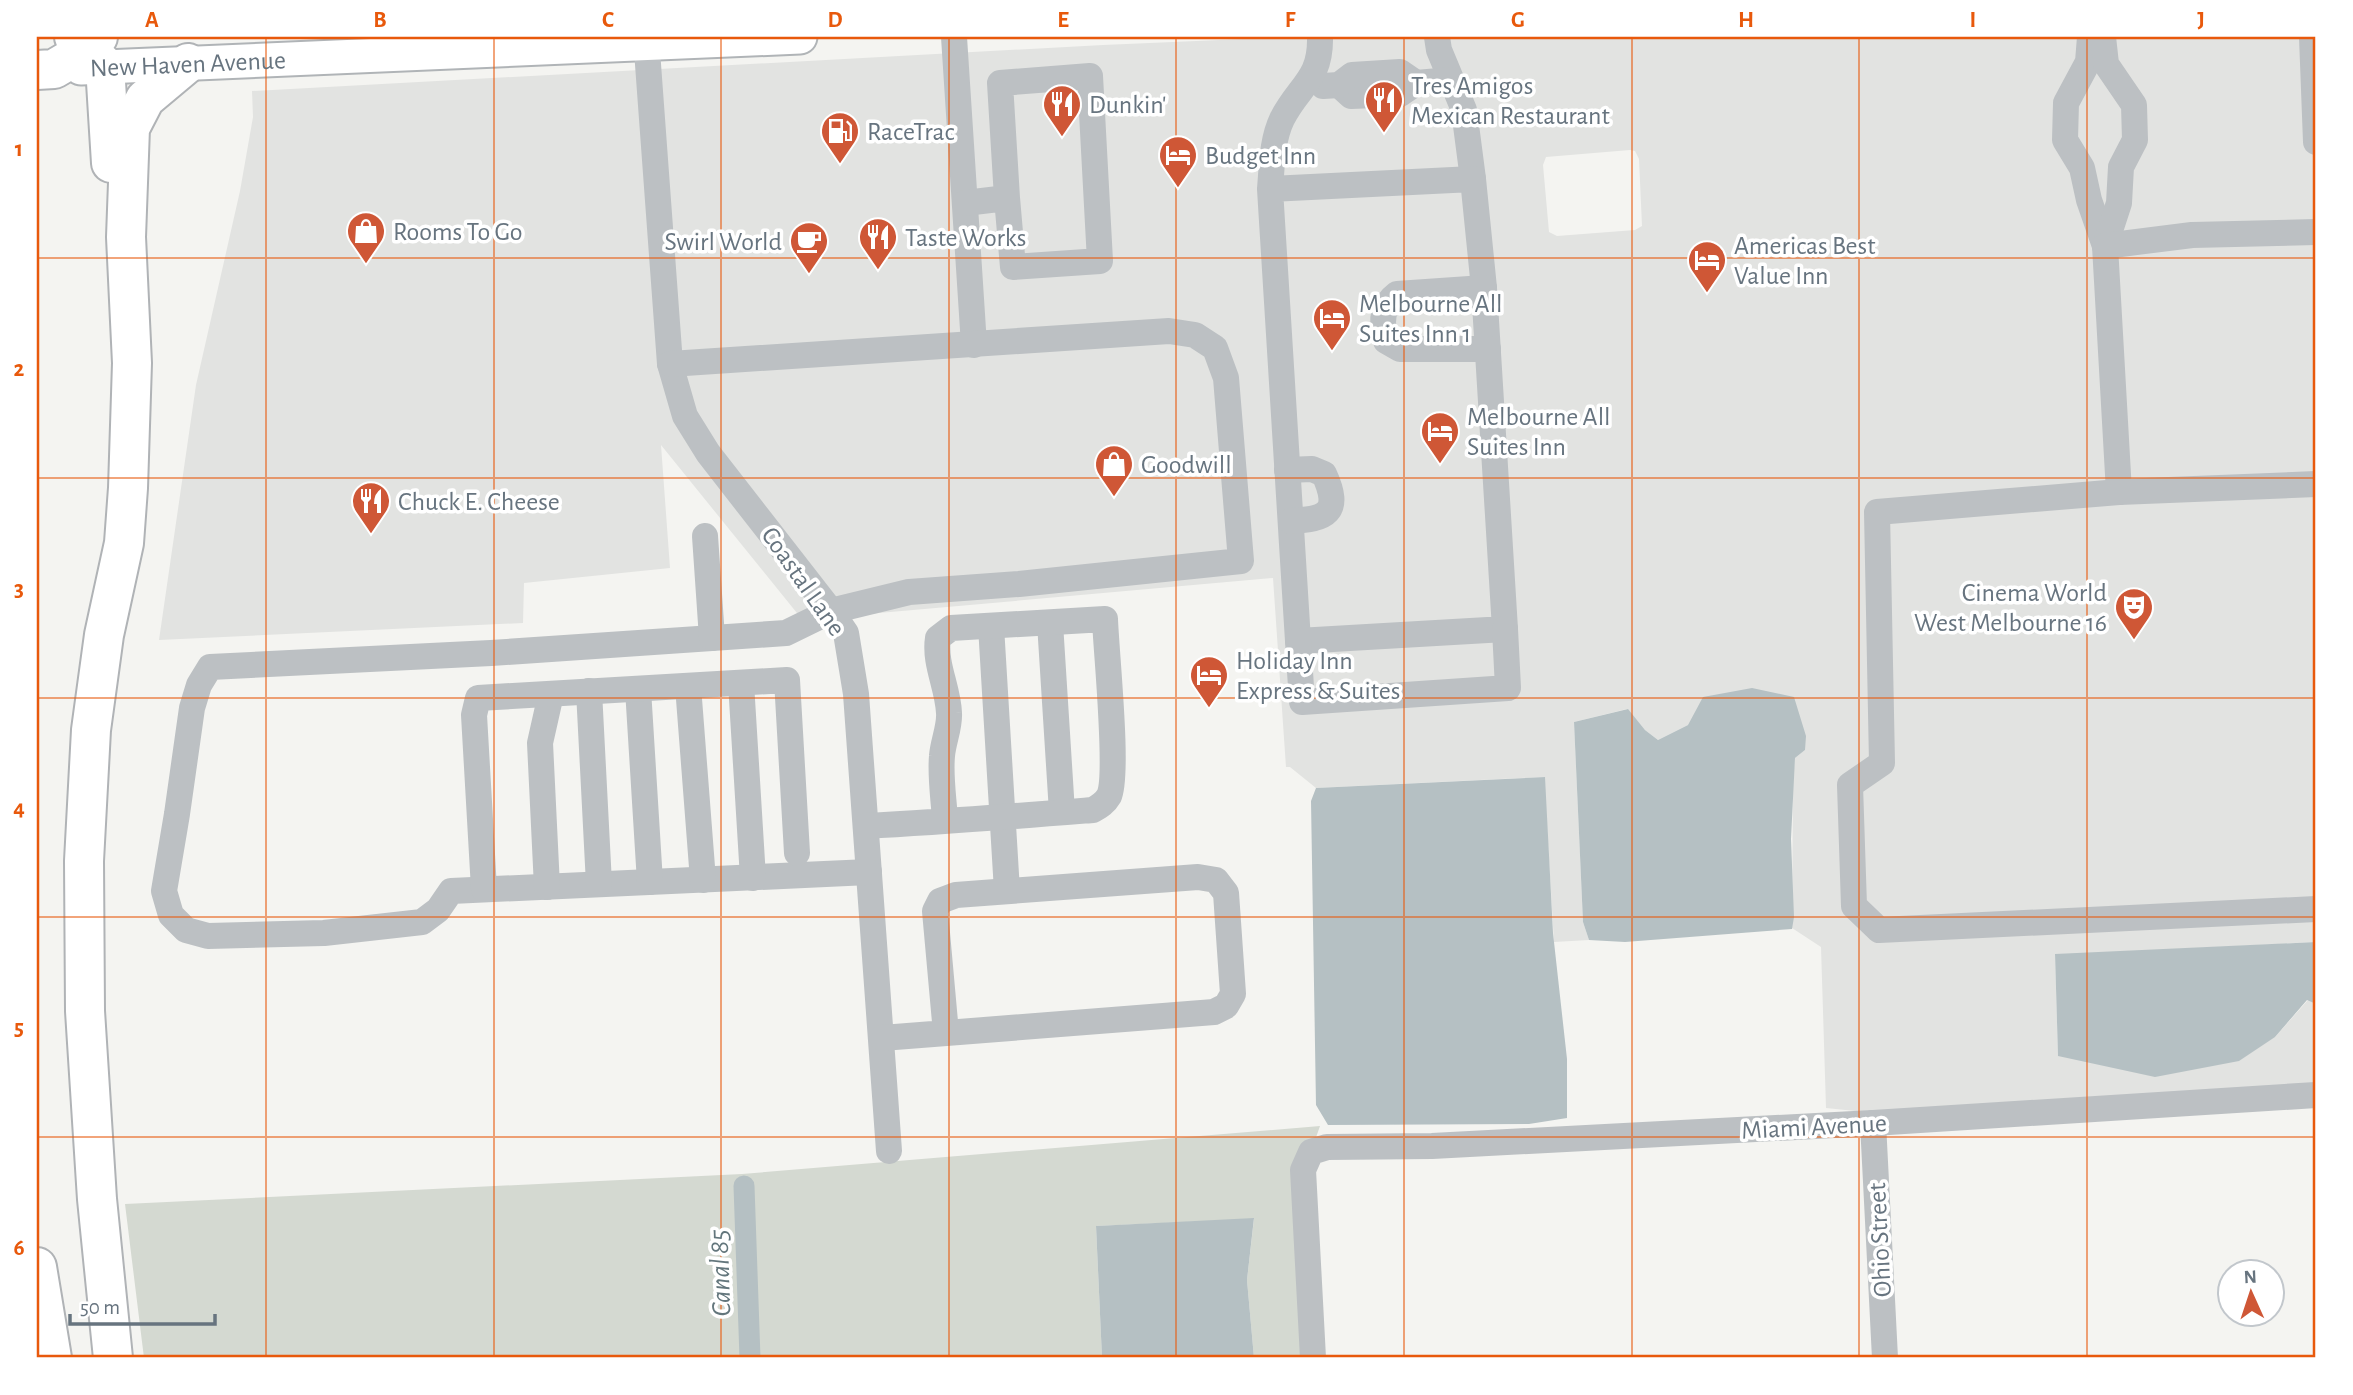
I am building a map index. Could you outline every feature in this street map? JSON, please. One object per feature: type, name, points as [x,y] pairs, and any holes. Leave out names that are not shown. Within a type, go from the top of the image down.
[{"type":"highway","points":[[46,70],[92,47],[113,187],[126,237]]},
{"type":"highway","points":[[113,1358],[97,1199],[87,1038],[84,861],[91,730],[104,635],[124,543],[127,502],[132,363],[126,237],[130,128],[145,99],[188,63]]},
{"type":"highway","points":[[37,1267],[52,1358]]},
{"type":"main road","name":"New Haven Avenue","points":[[92,47],[188,63],[646,40],[800,37]]},
{"type":"street","points":[[954,37],[974,345]]},
{"type":"street","points":[[1320,37],[1315,73],[1293,100],[1275,138],[1270,189],[1302,702],[1508,688],[1484,288],[1474,178],[1464,110],[1438,50],[1437,37]]},
{"type":"street","points":[[2090,37],[2088,62],[2066,103],[2065,139],[2082,167],[2089,201],[2105,246],[2119,492]]},
{"type":"street","points":[[2103,37],[2106,64],[2134,105],[2135,140],[2121,167],[2119,203],[2105,246]]},
{"type":"street","points":[[2312,37],[2316,142]]},
{"type":"street","name":"Coastal Lane","points":[[646,40],[670,364],[685,416],[708,453],[846,633],[856,694],[890,1151]]},
{"type":"street","points":[[1306,86],[1339,85],[1352,75],[1400,72],[1416,83],[1451,80]]},
{"type":"street","points":[[1090,76],[1100,261],[1013,267],[1007,198],[1000,83],[1090,76]]},
{"type":"street","points":[[1270,189],[1474,178]]},
{"type":"street","points":[[965,203],[1007,198]]},
{"type":"street","points":[[2105,246],[2192,235],[2316,232]]},
{"type":"street","points":[[1484,288],[1397,293],[1385,306],[1383,330],[1386,341],[1401,349],[1488,349]]},
{"type":"street","points":[[670,364],[1169,331],[1195,335],[1215,348],[1226,378],[1241,561],[1018,584],[909,592],[831,611],[786,634],[491,653],[209,667],[199,685],[192,708],[164,891],[171,915],[186,930],[208,936],[324,933],[422,922],[438,910],[451,891],[869,872]]},
{"type":"street","points":[[1287,470],[1312,469],[1324,474],[1332,490],[1332,505],[1326,514],[1317,519],[1291,521]]},
{"type":"street","points":[[2316,484],[2119,492],[1877,512],[1882,763],[1850,785],[1854,906],[1879,930],[2316,909]]},
{"type":"street","points":[[705,536],[712,638]]},
{"type":"street","points":[[1018,584],[1022,624]]},
{"type":"street","points":[[866,826],[945,821],[1003,817],[1093,810],[1102,805],[1110,793],[1113,765],[1105,619],[951,628],[938,638],[936,649],[939,671],[946,690],[949,716],[942,756],[945,821]]},
{"type":"street","points":[[1050,622],[1062,812]]},
{"type":"street","points":[[991,626],[1007,891]]},
{"type":"street","points":[[1298,641],[1505,629]]},
{"type":"street","points":[[484,889],[474,715],[478,698],[787,680],[797,853]]},
{"type":"street","points":[[741,683],[753,878]]},
{"type":"street","points":[[688,686],[703,880]]},
{"type":"street","points":[[638,689],[650,883]]},
{"type":"street","points":[[589,691],[599,884]]},
{"type":"street","points":[[547,887],[540,743],[551,694]]},
{"type":"street","points":[[882,1038],[946,1033],[1214,1012],[1226,1006],[1233,994],[1226,893],[1216,880],[1198,877],[956,895],[940,901],[935,911],[946,1033]]},
{"type":"street","name":"Miami Avenue","points":[[1313,1358],[1303,1170],[1311,1152],[1327,1147],[1432,1146],[1873,1123],[2316,1095]]},
{"type":"street","name":"Ohio Street","points":[[1873,1123],[1885,1358]]},
{"type":"shaded area","points":[[1287,37],[2316,37],[2316,942],[2055,955],[2058,1056],[2275,1037],[2308,1000],[2316,1004],[2316,1105],[1991,1125],[1826,1108],[1821,947],[1792,928],[1793,778],[1795,758],[1805,750],[1688,725],[1658,740],[1645,730],[1627,709],[1574,722],[1583,922],[1589,940],[1554,942],[1544,777],[1316,788],[1290,767],[1286,767],[1273,578],[879,613],[805,623],[661,445],[670,568],[524,583],[523,623],[159,640],[196,385],[240,191],[253,117],[252,91]],"holes":[[[1635,151],[1639,159],[1642,226],[1635,230],[1557,236],[1549,232],[1543,165],[1546,157]]]},
{"type":"shaded area","points":[[1752,688],[1794,697],[1806,736],[1805,750],[1795,758],[1791,839],[1794,917],[1792,929],[1625,942],[1589,940],[1583,922],[1574,722],[1628,709],[1645,730],[1658,740],[1688,725],[1703,697]]},
{"type":"shaded area","points":[[1545,777],[1553,933],[1567,1059],[1567,1118],[1529,1124],[1328,1125],[1316,1105],[1311,801],[1316,788]]},
{"type":"shaded area","points":[[2316,942],[2316,1004],[2307,1000],[2275,1037],[2239,1061],[2155,1077],[2058,1056],[2055,954]]},
{"type":"shaded area","points":[[1320,1126],[1306,1166],[1314,1358],[1254,1358],[1247,1280],[1254,1219],[1096,1226],[1102,1358],[144,1358],[125,1204],[742,1174]]},
{"type":"shaded area","points":[[1254,1218],[1247,1280],[1254,1358],[1102,1358],[1096,1226]]},
{"type":"waterway","name":"Canal 85","points":[[744,1186],[750,1358]]},
{"type":"place","name":"Tres Amigos Mexican Restaurant","points":[[1384,134]]},
{"type":"place","name":"Dunkin'","points":[[1062,138]]},
{"type":"place","name":"RaceTrac","points":[[840,165]]},
{"type":"place","name":"Budget Inn","points":[[1178,189]]},
{"type":"place","name":"Rooms To Go","points":[[366,265]]},
{"type":"place","name":"Taste Works","points":[[878,271]]},
{"type":"place","name":"Swirl World","points":[[809,275]]},
{"type":"place","name":"Americas Best Value Inn","points":[[1707,294]]},
{"type":"place","name":"Melbourne All Suites Inn 1","points":[[1332,352]]},
{"type":"place","name":"Melbourne All Suites Inn","points":[[1440,465]]},
{"type":"place","name":"Goodwill","points":[[1114,498]]},
{"type":"place","name":"Chuck E. Cheese","points":[[371,535]]},
{"type":"place","name":"Cinema World West Melbourne 16","points":[[2134,641]]},
{"type":"place","name":"Holiday Inn Express & Suites","points":[[1209,709]]}]
